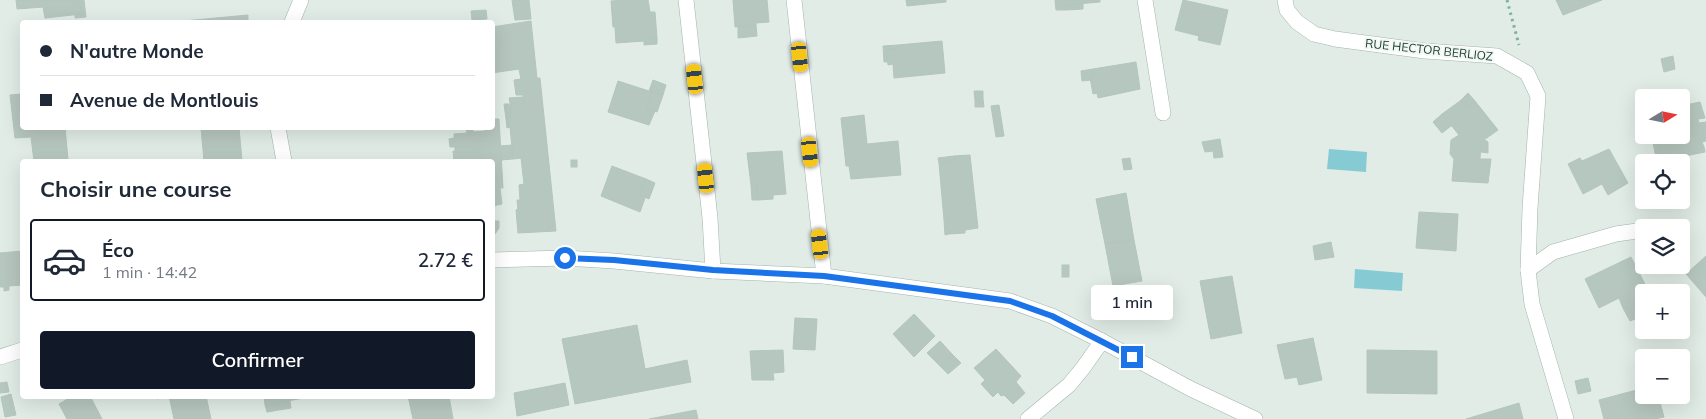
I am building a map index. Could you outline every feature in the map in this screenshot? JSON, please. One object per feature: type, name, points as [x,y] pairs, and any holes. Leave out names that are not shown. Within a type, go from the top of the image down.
[{"type":"street","points":[[293,20],[301,0]]},
{"type":"street","points":[[686,0],[710,218],[713,270]]},
{"type":"street","points":[[794,0],[824,276]]},
{"type":"street","points":[[1145,0],[1163,113]]},
{"type":"street","name":"RUE HECTOR BERLIOZ","points":[[1284,3],[1297,22],[1314,34],[1335,39],[1425,51],[1497,56],[1527,73]]},
{"type":"street","points":[[1527,73],[1538,96],[1530,208],[1528,270],[1532,304],[1566,419]]},
{"type":"street","points":[[278,130],[284,159]]},
{"type":"street","points":[[1528,270],[1553,252],[1616,234],[1635,231]]},
{"type":"street","points":[[495,260],[565,258],[614,260],[713,270],[824,276],[1010,301],[1052,316],[1191,389],[1255,419]]},
{"type":"street","points":[[1028,419],[1069,384],[1102,341]]},
{"type":"street","points":[[0,357],[20,351]]},
{"type":"path","points":[[1507,0],[1527,73]]},
{"type":"water","points":[[1329,149],[1367,152],[1366,172],[1327,169]]},
{"type":"water","points":[[1355,269],[1403,273],[1402,291],[1354,288]]},
{"type":"building","points":[[16,0],[75,0],[75,3],[80,2],[82,14],[45,18],[43,7],[17,9]]},
{"type":"building","points":[[75,0],[84,0],[86,17],[75,18],[75,15],[82,14],[80,2],[75,3]]},
{"type":"building","points":[[512,0],[529,0],[531,19],[515,20]]},
{"type":"building","points":[[648,0],[650,12],[655,12],[657,38],[616,43],[611,1]]},
{"type":"building","points":[[733,0],[767,0],[769,22],[735,27]]},
{"type":"building","points":[[906,0],[946,0],[946,2],[907,6]]},
{"type":"building","points":[[1055,0],[1100,0],[1100,2],[1065,5],[1066,10],[1056,10]]},
{"type":"building","points":[[1183,0],[1228,10],[1220,45],[1198,40],[1199,36],[1175,30]]},
{"type":"building","points":[[1556,0],[1602,0],[1563,15]]},
{"type":"building","points":[[1083,3],[1083,9],[1066,10],[1065,5]]},
{"type":"building","points":[[486,10],[487,19],[472,20],[471,11]]},
{"type":"building","points":[[248,15],[248,20],[194,20]]},
{"type":"building","points":[[531,21],[537,78],[540,78],[556,231],[518,233],[517,200],[520,200],[519,185],[524,184],[521,158],[513,159],[510,127],[507,128],[506,119],[510,118],[510,103],[524,103],[523,95],[516,95],[514,80],[521,79],[519,69],[495,73],[495,27]]},
{"type":"building","points":[[756,25],[757,36],[738,38],[738,27]]},
{"type":"building","points":[[657,38],[657,44],[644,45],[644,39]]},
{"type":"building","points":[[942,41],[945,73],[894,78],[893,64],[888,65],[887,49],[899,48],[898,45]]},
{"type":"building","points":[[898,45],[899,48],[887,49],[888,62],[884,62],[883,46]]},
{"type":"building","points":[[1673,56],[1675,69],[1664,72],[1661,59]]},
{"type":"building","points":[[1136,62],[1140,89],[1098,98],[1097,93],[1093,94],[1090,77],[1094,76],[1093,69]]},
{"type":"building","points":[[1093,69],[1094,76],[1090,77],[1091,80],[1082,81],[1081,71]]},
{"type":"building","points":[[653,80],[666,85],[663,95],[649,91]]},
{"type":"building","points":[[618,81],[652,92],[647,108],[655,111],[649,125],[608,112]]},
{"type":"building","points":[[974,91],[983,91],[983,99],[975,100]]},
{"type":"building","points":[[652,92],[663,95],[657,112],[647,108]]},
{"type":"building","points":[[1468,93],[1475,101],[1466,108],[1460,101]]},
{"type":"building","points":[[20,94],[20,130],[65,130],[68,159],[34,159],[31,137],[15,138],[10,95]]},
{"type":"building","points":[[523,97],[524,103],[510,103],[509,98]]},
{"type":"building","points":[[983,99],[984,107],[975,107],[975,100]]},
{"type":"building","points":[[1460,101],[1466,108],[1475,101],[1498,130],[1481,142],[1480,159],[1491,159],[1488,183],[1452,181],[1454,159],[1450,154],[1451,140],[1459,135],[1442,114]]},
{"type":"building","points":[[1700,102],[1705,118],[1698,119],[1699,123],[1706,122],[1706,141],[1702,142],[1704,147],[1695,150],[1695,154],[1690,155],[1662,154],[1659,144],[1690,144],[1690,104]]},
{"type":"building","points":[[504,104],[509,104],[510,118],[506,119]]},
{"type":"building","points":[[999,105],[1004,136],[996,137],[991,106]]},
{"type":"building","points":[[1442,114],[1451,126],[1442,133],[1433,122]]},
{"type":"building","points":[[864,115],[867,144],[898,141],[901,175],[851,179],[849,166],[846,166],[841,118]]},
{"type":"building","points":[[495,119],[499,119],[503,188],[500,188],[502,204],[495,205],[495,159],[454,159],[453,151],[455,151],[455,147],[450,147],[449,139],[454,138],[454,134],[467,133],[466,130],[473,130],[473,132],[495,130]]},
{"type":"building","points":[[201,130],[239,130],[242,159],[204,159]]},
{"type":"building","points":[[1220,139],[1223,157],[1214,158],[1213,151],[1205,152],[1202,142]]},
{"type":"building","points":[[1485,140],[1488,142],[1488,153],[1481,152],[1481,142]]},
{"type":"building","points":[[1653,144],[1659,144],[1662,154],[1655,154]]},
{"type":"building","points":[[512,145],[513,159],[501,160],[500,146]]},
{"type":"building","points":[[1704,147],[1705,152],[1695,154],[1695,150]]},
{"type":"building","points":[[1609,149],[1628,183],[1608,195],[1602,184],[1583,194],[1568,164],[1580,158],[1582,161]]},
{"type":"building","points":[[782,151],[786,194],[773,195],[773,199],[758,200],[757,185],[751,185],[747,153]]},
{"type":"building","points":[[970,155],[978,228],[965,230],[965,233],[949,234],[948,219],[944,220],[939,163],[955,161],[954,156]]},
{"type":"building","points":[[954,156],[955,161],[939,163],[938,158]]},
{"type":"building","points":[[1130,158],[1132,169],[1124,170],[1122,159]]},
{"type":"building","points":[[571,160],[577,160],[577,167],[571,167]]},
{"type":"building","points":[[612,166],[646,179],[640,195],[645,198],[640,212],[601,196]]},
{"type":"building","points":[[646,179],[655,183],[649,199],[640,195]]},
{"type":"building","points":[[751,185],[757,185],[758,200],[752,200]]},
{"type":"building","points":[[1126,193],[1134,240],[1105,244],[1096,199]]},
{"type":"building","points":[[1419,212],[1458,214],[1456,251],[1416,248]]},
{"type":"building","points":[[948,219],[949,234],[945,235],[944,220]]},
{"type":"building","points":[[495,221],[499,221],[499,228],[495,234]]},
{"type":"building","points":[[1134,240],[1142,281],[1113,286],[1105,244]]},
{"type":"building","points":[[1331,242],[1334,257],[1315,260],[1313,246]]},
{"type":"building","points":[[20,251],[20,285],[9,286],[9,290],[4,291],[4,287],[0,287],[0,253]]},
{"type":"building","points":[[1706,256],[1706,297],[1686,274],[1690,274],[1690,270]]},
{"type":"building","points":[[1631,257],[1635,265],[1635,274],[1640,274],[1645,284],[1635,284],[1635,319],[1629,307],[1623,308],[1619,298],[1599,308],[1585,279]]},
{"type":"building","points":[[1062,265],[1069,265],[1069,277],[1062,277]]},
{"type":"building","points":[[1232,276],[1242,333],[1211,339],[1200,281]]},
{"type":"building","points":[[1629,307],[1635,319],[1630,321],[1623,308]]},
{"type":"building","points":[[914,314],[935,336],[914,357],[893,334]]},
{"type":"building","points":[[795,318],[817,319],[815,350],[793,349]]},
{"type":"building","points":[[637,325],[645,369],[687,360],[691,382],[575,404],[562,339]]},
{"type":"building","points":[[1313,338],[1322,380],[1299,385],[1297,377],[1285,379],[1277,345]]},
{"type":"building","points":[[940,341],[952,354],[940,366],[927,353]]},
{"type":"building","points":[[996,349],[1021,376],[1016,382],[1025,393],[1013,404],[998,392],[993,397],[981,384],[985,380],[974,368]]},
{"type":"building","points":[[783,350],[784,372],[773,373],[774,380],[752,380],[750,351]]},
{"type":"building","points":[[1367,350],[1437,351],[1437,394],[1367,393]]},
{"type":"building","points":[[952,354],[961,363],[948,374],[940,366]]},
{"type":"building","points":[[1588,378],[1591,391],[1578,394],[1575,381]]},
{"type":"building","points":[[7,382],[9,392],[0,393],[0,383]]},
{"type":"building","points":[[565,383],[569,405],[517,416],[514,393]]},
{"type":"building","points":[[1635,390],[1635,404],[1660,404],[1664,417],[1655,419],[1604,419],[1599,400]]},
{"type":"building","points":[[11,394],[16,415],[5,417],[1,397]]},
{"type":"building","points":[[68,399],[92,399],[102,419],[67,419],[59,404]]},
{"type":"building","points":[[170,399],[207,399],[211,419],[174,419]]},
{"type":"building","points":[[264,399],[298,399],[265,405]]},
{"type":"building","points":[[409,399],[450,399],[453,419],[413,419]]},
{"type":"building","points":[[290,401],[291,408],[267,412],[265,405]]},
{"type":"building","points":[[1519,403],[1523,419],[1466,419]]},
{"type":"building","points":[[696,410],[698,419],[649,419]]},
{"type":"route","points":[[565,258],[614,260],[713,270],[824,276],[1010,301],[1052,316],[1132,357]]}]
